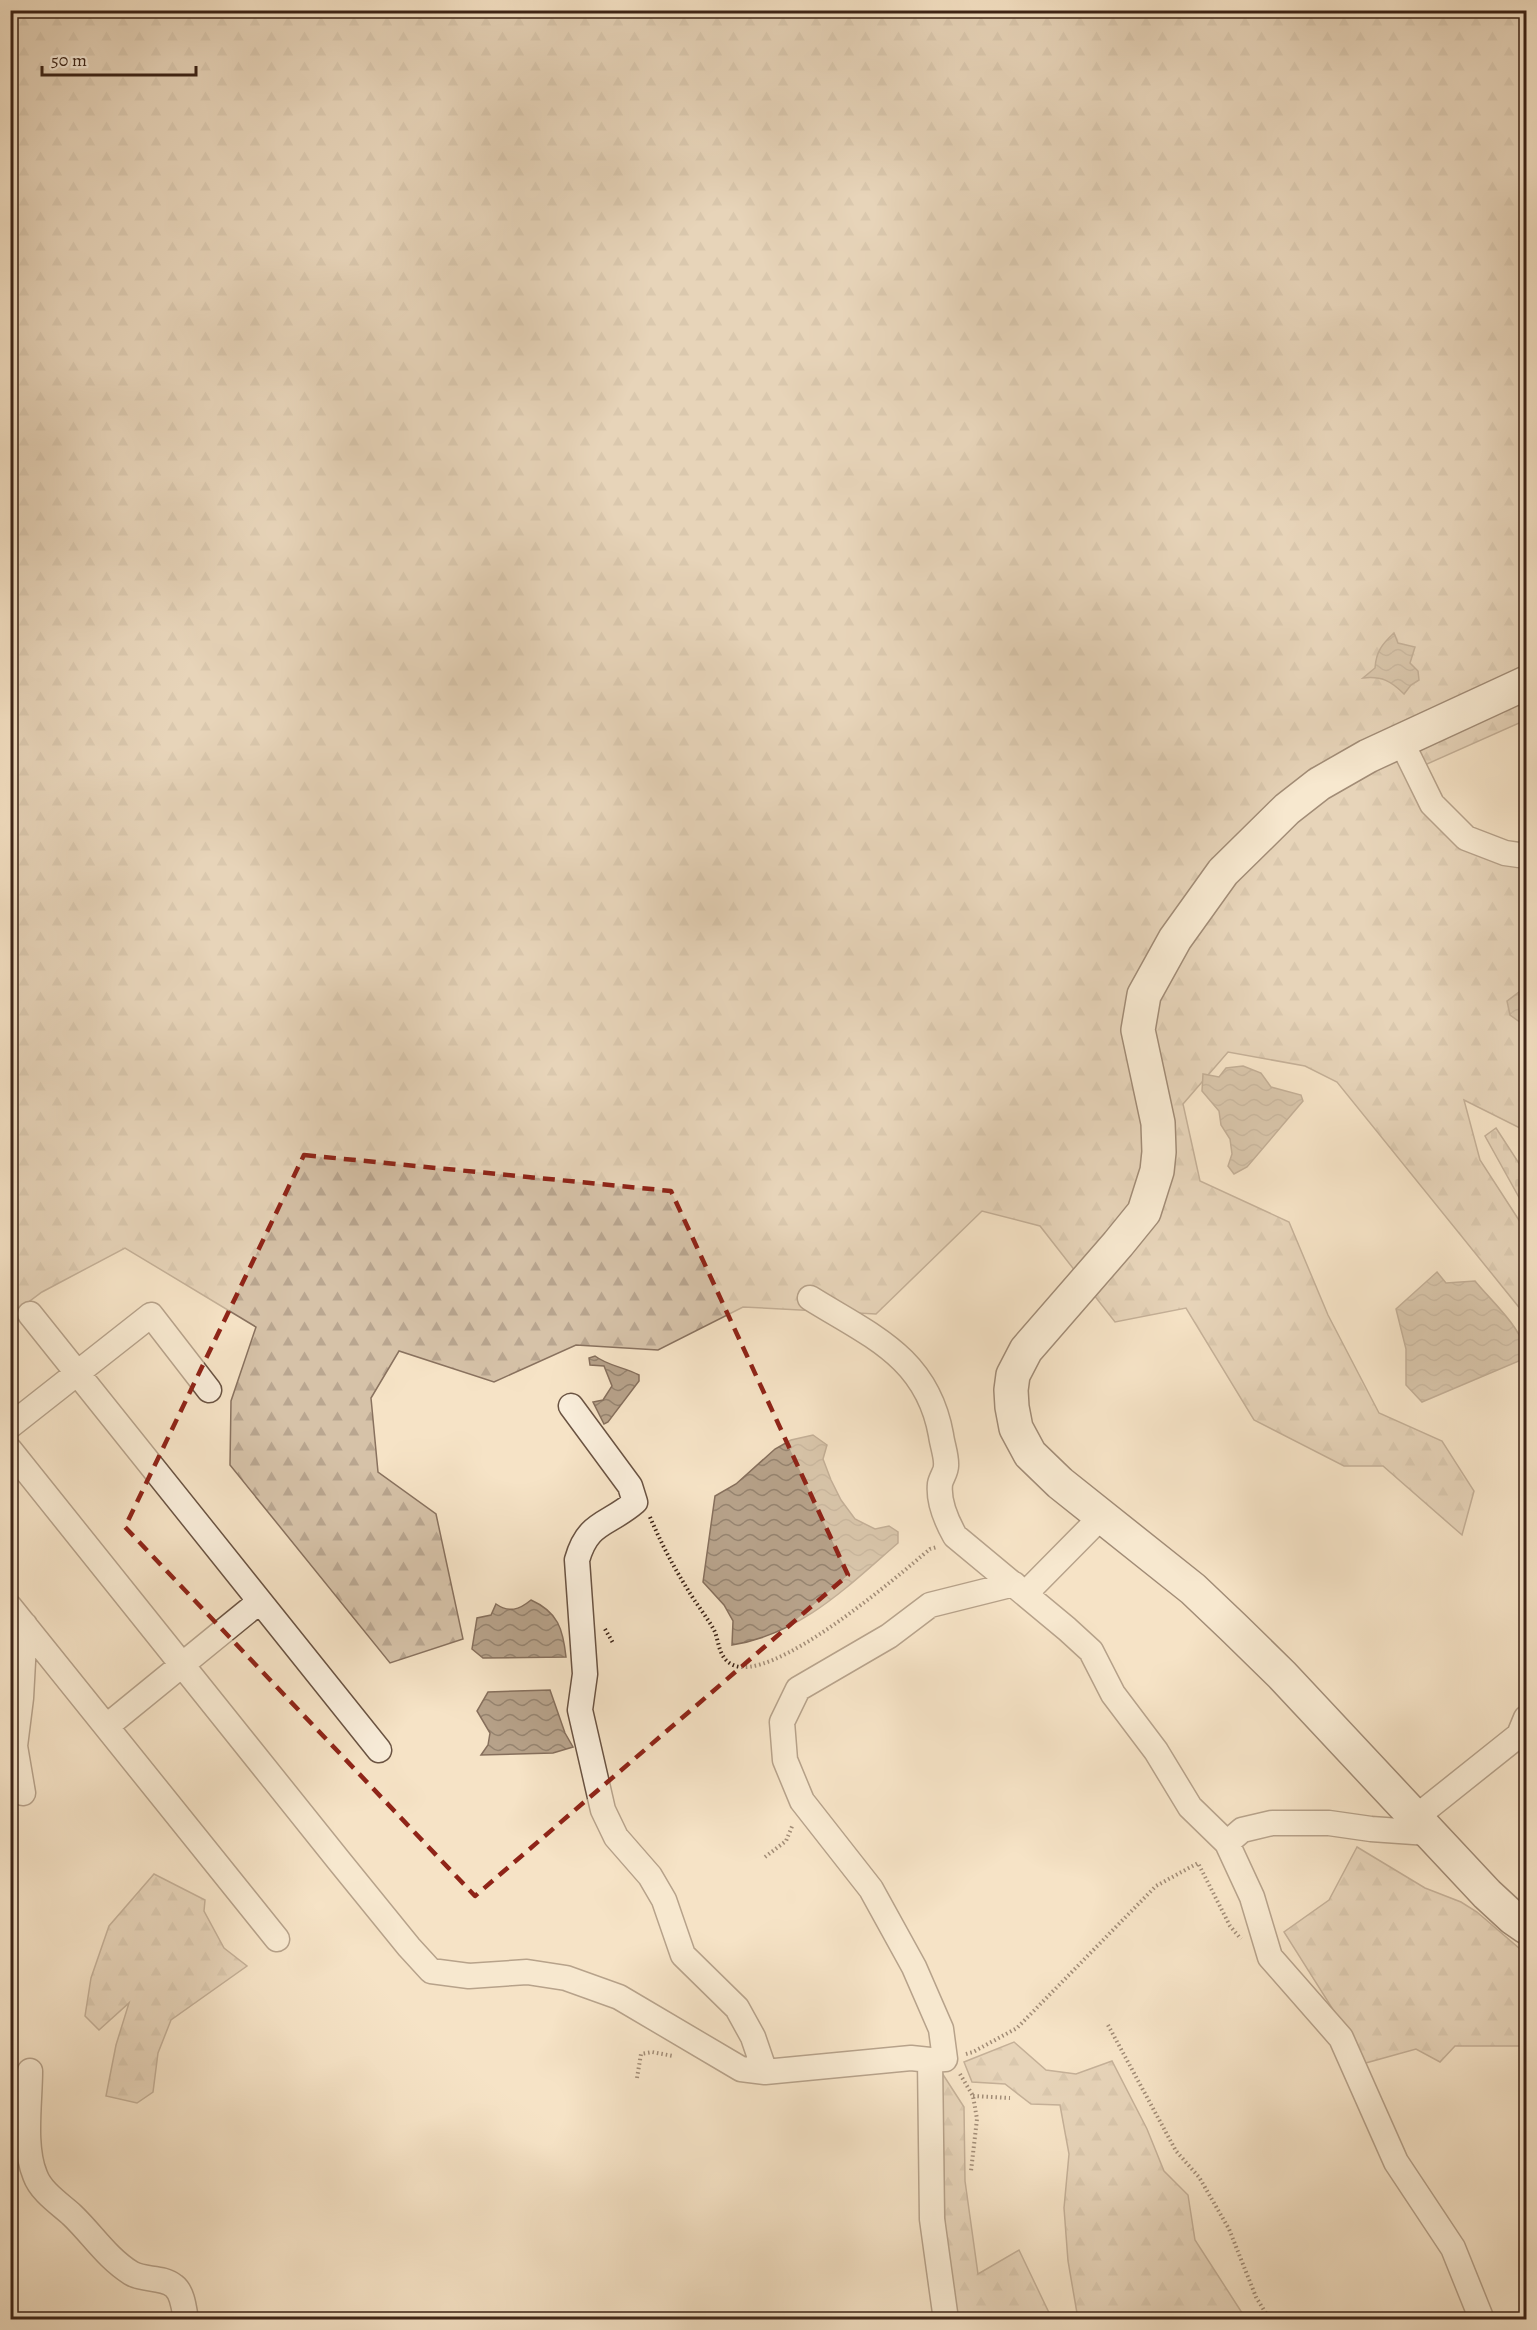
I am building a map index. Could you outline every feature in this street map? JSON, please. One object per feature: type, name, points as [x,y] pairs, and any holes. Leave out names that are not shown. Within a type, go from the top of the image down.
[{"type":"street","points":[[1527,683],[1368,756],[1319,784],[1287,808],[1223,872],[1174,939],[1144,995],[1138,1030],[1158,1123],[1159,1152],[1157,1171],[1144,1212],[1026,1350],[1013,1375],[1011,1390],[1011,1407],[1016,1428],[1030,1454],[1060,1483],[1193,1589],[1234,1628],[1282,1675],[1487,1894],[1527,1928]]},
{"type":"street","points":[[1401,741],[1432,804],[1466,838],[1505,853],[1527,856]]},
{"type":"street","points":[[810,1298],[885,1344],[907,1362],[926,1388],[937,1414],[946,1466],[940,1484],[944,1516],[955,1536],[1091,1651],[1113,1694],[1156,1751],[1190,1807],[1227,1843],[1251,1897],[1270,1957],[1341,2038],[1396,2163],[1453,2248],[1482,2319]]},
{"type":"street","points":[[30,1314],[379,1750]]},
{"type":"street","points":[[10,1426],[151,1316],[209,1390]]},
{"type":"street","points":[[571,1406],[630,1486],[635,1502],[623,1512],[594,1528],[582,1543],[577,1560],[585,1674],[580,1710],[603,1810],[616,1838],[650,1876],[664,1900],[683,1955],[738,2008],[753,2037],[765,2072]]},
{"type":"street","points":[[10,1450],[402,1939],[431,1971],[469,1976],[527,1972],[566,1978],[619,1997],[741,2069],[765,2072],[911,2058],[942,2059]]},
{"type":"street","points":[[946,2319],[932,2219],[942,2059],[941,2029],[914,1967],[871,1889],[802,1801],[785,1760],[782,1722],[798,1689],[889,1636],[930,1605],[1019,1589],[1102,1516]]},
{"type":"street","points":[[107,1726],[260,1602]]},
{"type":"street","points":[[18,1616],[277,1939]]},
{"type":"street","points":[[18,1616],[21,1698],[15,1746],[23,1793]]},
{"type":"street","points":[[1227,1843],[1242,1830],[1272,1823],[1329,1823],[1371,1829],[1421,1826],[1519,1735],[1527,1718]]},
{"type":"street","points":[[30,2071],[29,2157],[36,2178],[103,2250],[132,2274],[147,2279],[163,2280],[175,2286],[182,2297],[186,2319]]},
{"type":"path","points":[[635,1502],[648,1512],[668,1557],[715,1632],[720,1653],[731,1664],[747,1667],[777,1660],[817,1636],[881,1591],[930,1550],[945,1545],[968,1546]]},
{"type":"path","points":[[765,1857],[786,1841],[802,1801]]},
{"type":"path","points":[[971,2171],[977,2119],[973,2096],[942,2059],[973,2052],[1017,2028],[1156,1886],[1198,1863],[1230,1926],[1251,1951],[1270,1957]]},
{"type":"path","points":[[1108,2025],[1176,2151],[1199,2177],[1229,2229],[1256,2297],[1270,2319]]},
{"type":"path","points":[[973,2096],[1010,2098]]},
{"type":"highlighted area","points":[[304,1155],[671,1191],[848,1575],[475,1896],[125,1527]]},
{"type":"green space","points":[[11,11],[1526,11],[1526,720],[1418,768],[1447,820],[1526,866],[1526,1148],[1522,1129],[1464,1100],[1480,1160],[1526,1231],[1526,1316],[1337,1082],[1305,1066],[1228,1052],[1183,1104],[1200,1181],[1289,1222],[1328,1315],[1379,1413],[1442,1441],[1474,1491],[1462,1535],[1383,1466],[1344,1466],[1254,1420],[1186,1308],[1115,1322],[1040,1226],[982,1211],[876,1314],[743,1307],[658,1350],[576,1345],[494,1382],[399,1351],[371,1398],[378,1472],[436,1514],[463,1639],[390,1663],[230,1465],[231,1401],[256,1327],[125,1248],[42,1292],[11,1315]]},
{"type":"green space","points":[[1496,1128],[1526,1174],[1526,1210],[1485,1136]]},
{"type":"green space","points":[[1357,1847],[1425,1888],[1461,1902],[1477,1912],[1520,1949],[1526,1965],[1526,2046],[1455,2046],[1440,2062],[1416,2049],[1362,2064],[1346,2030],[1284,1932],[1329,1900]]},
{"type":"green space","points":[[154,1874],[205,1900],[204,1911],[224,1948],[247,1966],[171,2020],[158,2053],[153,2092],[137,2103],[106,2096],[116,2045],[129,2003],[99,2030],[85,2016],[91,1978],[109,1926]]},
{"type":"green space","points":[[1014,2042],[1046,2070],[1076,2074],[1112,2061],[1147,2129],[1164,2171],[1188,2195],[1195,2240],[1246,2319],[1078,2319],[1068,2261],[1064,2208],[1069,2154],[1060,2105],[1031,2104],[1005,2084],[972,2082],[964,2062]]},
{"type":"green space","points":[[942,2073],[964,2107],[965,2181],[978,2274],[1019,2250],[1052,2319],[956,2319],[945,2238]]},
{"type":"water","points":[[1394,633],[1398,643],[1415,647],[1410,663],[1418,671],[1419,680],[1411,685],[1404,694],[1386,680],[1363,678],[1375,668],[1380,649]]},
{"type":"water","points":[[1526,991],[1526,1037],[1521,1023],[1510,1015],[1507,1001],[1519,992]]},
{"type":"water","points":[[1243,1066],[1261,1073],[1271,1087],[1301,1095],[1303,1101],[1247,1167],[1234,1174],[1228,1166],[1232,1154],[1230,1139],[1221,1125],[1219,1111],[1202,1091],[1203,1074],[1219,1077],[1226,1068]]},
{"type":"water","points":[[1437,1272],[1446,1283],[1475,1281],[1515,1328],[1525,1348],[1526,1358],[1422,1402],[1406,1385],[1406,1349],[1396,1309]]},
{"type":"water","points":[[595,1356],[639,1375],[639,1381],[608,1422],[604,1424],[593,1402],[603,1400],[612,1386],[604,1366],[590,1365],[589,1358]]},
{"type":"water","points":[[813,1435],[827,1445],[823,1459],[841,1500],[855,1519],[875,1529],[889,1526],[898,1532],[898,1543],[841,1592],[801,1619],[780,1631],[732,1645],[733,1621],[724,1605],[703,1582],[715,1496],[736,1484],[775,1449],[791,1440]]},
{"type":"water","points":[[531,1600],[547,1610],[558,1622],[566,1657],[483,1658],[472,1649],[477,1618],[491,1615],[496,1604],[505,1609],[514,1609]]},
{"type":"water","points":[[550,1690],[565,1733],[573,1747],[553,1753],[481,1755],[488,1745],[490,1733],[477,1711],[488,1692]]}]
